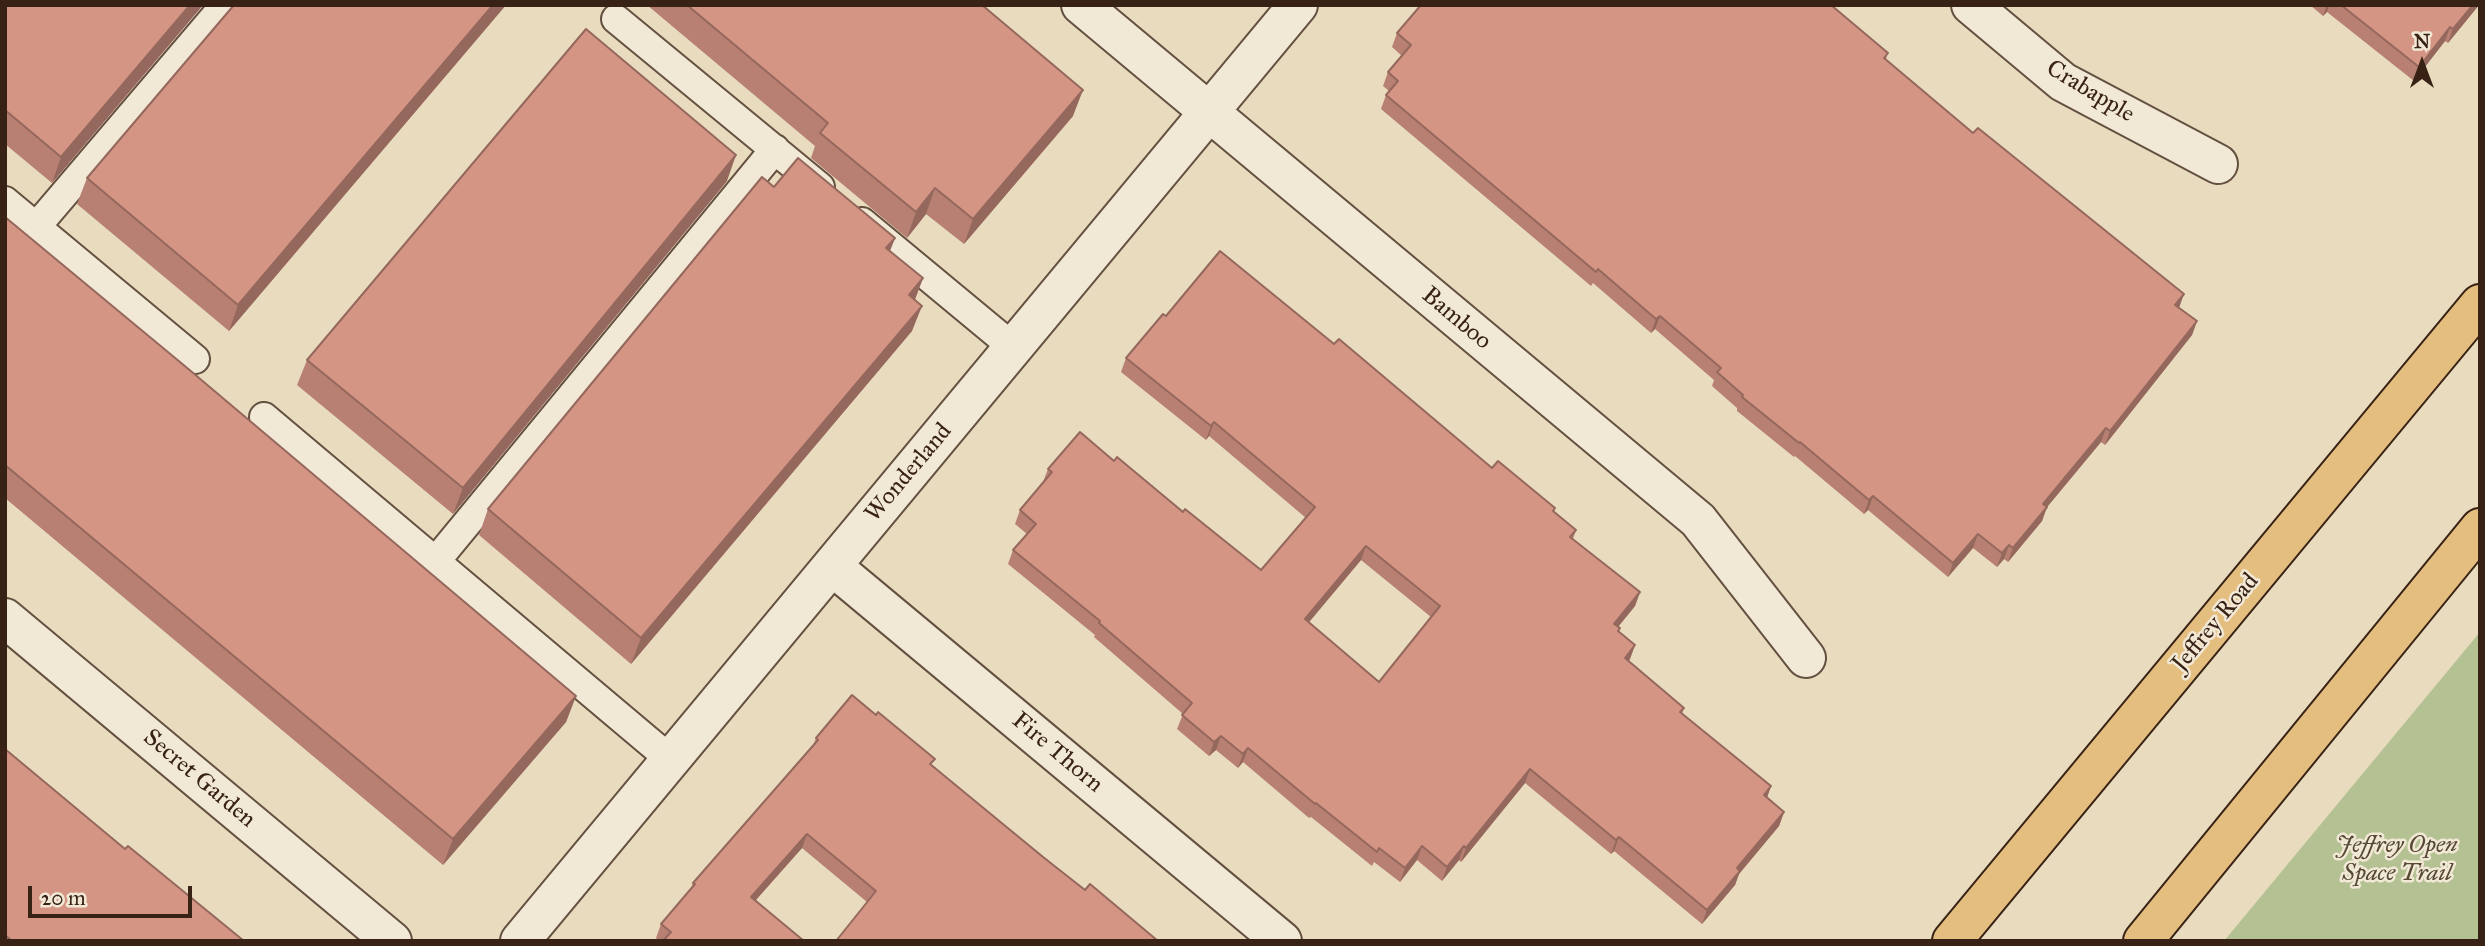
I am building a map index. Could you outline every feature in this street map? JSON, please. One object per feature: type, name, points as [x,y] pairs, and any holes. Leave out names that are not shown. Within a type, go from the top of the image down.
[{"type":"main road","name":"Jeffrey Road","points":[[1952,941],[2480,304]]},
{"type":"main road","points":[[2143,941],[2480,528]]},
{"type":"street","name":"Bamboo","points":[[1081,5],[1698,520],[1806,657]]},
{"type":"street","name":"Wonderland","points":[[520,941],[1298,5]]},
{"type":"street","name":"Crabapple","points":[[1971,5],[2063,82],[2218,164]]},
{"type":"street","name":"Fire Thorn","points":[[832,566],[1282,941]]},
{"type":"street","name":"Secret Garden","points":[[5,618],[392,941]]},
{"type":"lane","points":[[36,227],[225,5]]},
{"type":"lane","points":[[616,19],[1014,348]]},
{"type":"lane","points":[[435,562],[775,149]]},
{"type":"lane","points":[[5,201],[195,359]]},
{"type":"lane","points":[[264,417],[671,760]]},
{"type":"green space","name":"Jeffrey Open Space Trail","points":[[2480,632],[2480,941],[2224,941]]},
{"type":"building","points":[[5,5],[190,5],[61,157],[5,110]]},
{"type":"building","points":[[234,5],[493,5],[238,305],[87,178]]},
{"type":"building","points":[[687,5],[982,5],[1083,90],[973,219],[935,188],[916,212],[820,133],[828,123]]},
{"type":"building","points":[[1421,5],[1831,5],[1888,53],[1884,58],[1973,133],[1978,128],[2184,294],[2175,305],[2197,321],[2110,431],[2106,428],[2043,504],[2047,507],[2013,548],[2009,545],[2002,553],[1978,534],[1953,563],[1873,496],[1869,500],[1742,397],[1743,395],[1717,372],[1721,368],[1660,316],[1656,319],[1598,269],[1596,272],[1386,95],[1398,81],[1388,72],[1411,45],[1397,33]]},
{"type":"building","points":[[2341,5],[2473,5],[2453,29],[2450,27],[2419,67]]},
{"type":"building","points":[[586,29],[736,155],[463,488],[307,360]]},
{"type":"building","points":[[798,158],[895,238],[886,248],[923,278],[909,295],[922,306],[641,638],[488,509],[762,177],[774,187]]},
{"type":"building","points":[[5,217],[576,696],[453,839],[5,465]]},
{"type":"building","points":[[1220,251],[1334,344],[1339,339],[1492,468],[1498,461],[1555,508],[1553,511],[1576,530],[1570,537],[1640,592],[1614,624],[1620,628],[1618,631],[1635,645],[1625,658],[1684,708],[1680,712],[1771,786],[1764,795],[1784,812],[1737,868],[1740,871],[1707,910],[1619,837],[1616,840],[1530,769],[1466,848],[1464,846],[1447,867],[1422,846],[1405,868],[1379,848],[1377,852],[1248,748],[1243,754],[1221,736],[1214,742],[1182,715],[1192,703],[1099,623],[1100,621],[1013,550],[1036,524],[1020,510],[1052,472],[1048,469],[1080,432],[1114,461],[1117,457],[1183,512],[1185,509],[1261,570],[1315,507],[1214,422],[1211,426],[1126,358],[1163,314],[1166,316]],"holes":[[[1366,546],[1440,606],[1379,682],[1305,619]]]},
{"type":"building","points":[[852,695],[876,715],[878,712],[935,759],[930,764],[1043,857],[1085,890],[1090,884],[1158,941],[836,941],[876,891],[807,834],[751,897],[804,941],[663,941],[671,932],[661,924],[695,884],[693,883],[818,740],[816,738]]},
{"type":"building","points":[[5,749],[125,849],[128,846],[244,941],[12,941],[5,935]]}]
